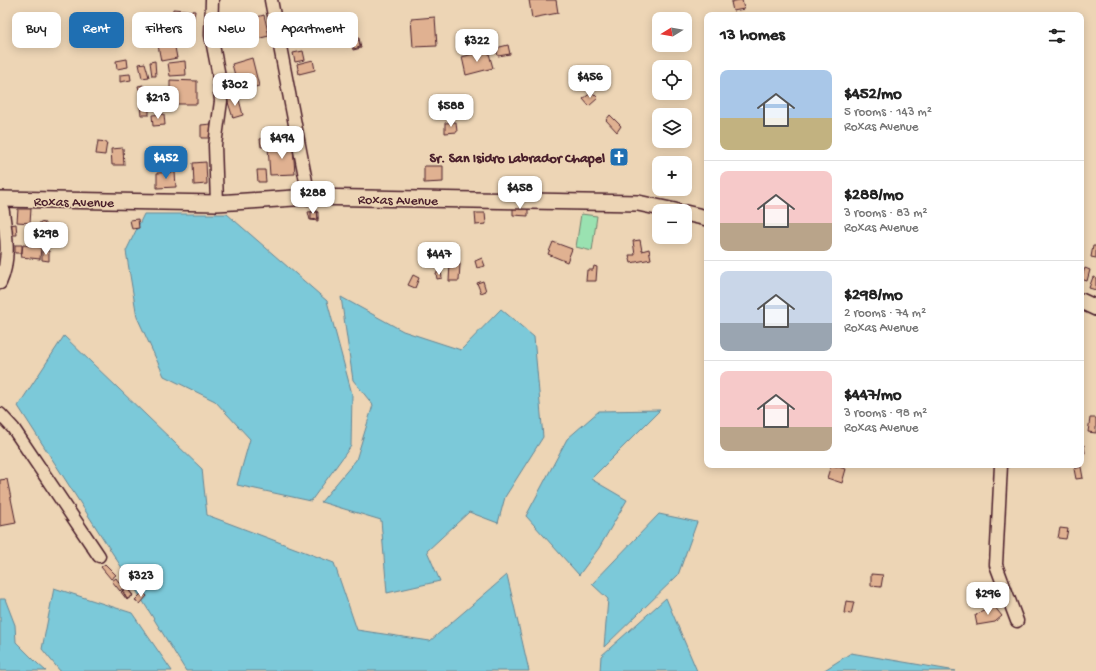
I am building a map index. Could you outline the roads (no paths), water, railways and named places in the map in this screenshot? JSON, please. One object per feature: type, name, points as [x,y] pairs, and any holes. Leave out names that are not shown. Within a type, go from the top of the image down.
[{"type":"main road","name":"Roxas Avenue","points":[[1,199],[217,203],[309,197],[638,203],[652,206]]},
{"type":"main road","points":[[692,215],[704,217]]},
{"type":"main road","points":[[1084,303],[1096,308]]},
{"type":"street","points":[[212,0],[211,35],[218,71],[221,101],[216,145],[217,203]]},
{"type":"street","points":[[271,0],[309,197]]},
{"type":"street","points":[[0,283],[4,274],[7,242],[1,199]]},
{"type":"street","points":[[0,414],[13,428],[99,556]]},
{"type":"street","points":[[1001,468],[996,565],[1017,621]]},
{"type":"water","points":[[144,214],[227,214],[327,301],[352,394],[351,446],[311,501],[237,485],[250,439],[215,401],[164,376],[137,317],[126,251]]},
{"type":"water","points":[[341,297],[403,331],[461,350],[501,309],[534,337],[543,437],[505,497],[498,523],[469,512],[427,551],[440,581],[387,593],[381,520],[321,502],[356,460],[373,405],[353,380]]},
{"type":"water","points":[[64,336],[202,469],[207,515],[334,563],[357,630],[430,641],[507,575],[529,671],[186,671],[131,582],[18,406]]},
{"type":"water","points":[[660,410],[591,479],[627,500],[599,548],[579,575],[526,516],[567,439],[599,411]]},
{"type":"water","points":[[659,514],[697,522],[678,575],[604,647],[608,599],[592,584]]},
{"type":"water","points":[[54,588],[132,613],[172,671],[60,671],[42,649]]},
{"type":"water","points":[[666,598],[697,671],[600,671],[601,656]]},
{"type":"water","points":[[0,599],[5,599],[15,625],[16,642],[46,671],[0,671]]},
{"type":"water","points":[[851,653],[956,671],[823,671]]},
{"type":"place","name":"Sr. San Isidro Labrador Chapel","points":[[619,157]]}]
